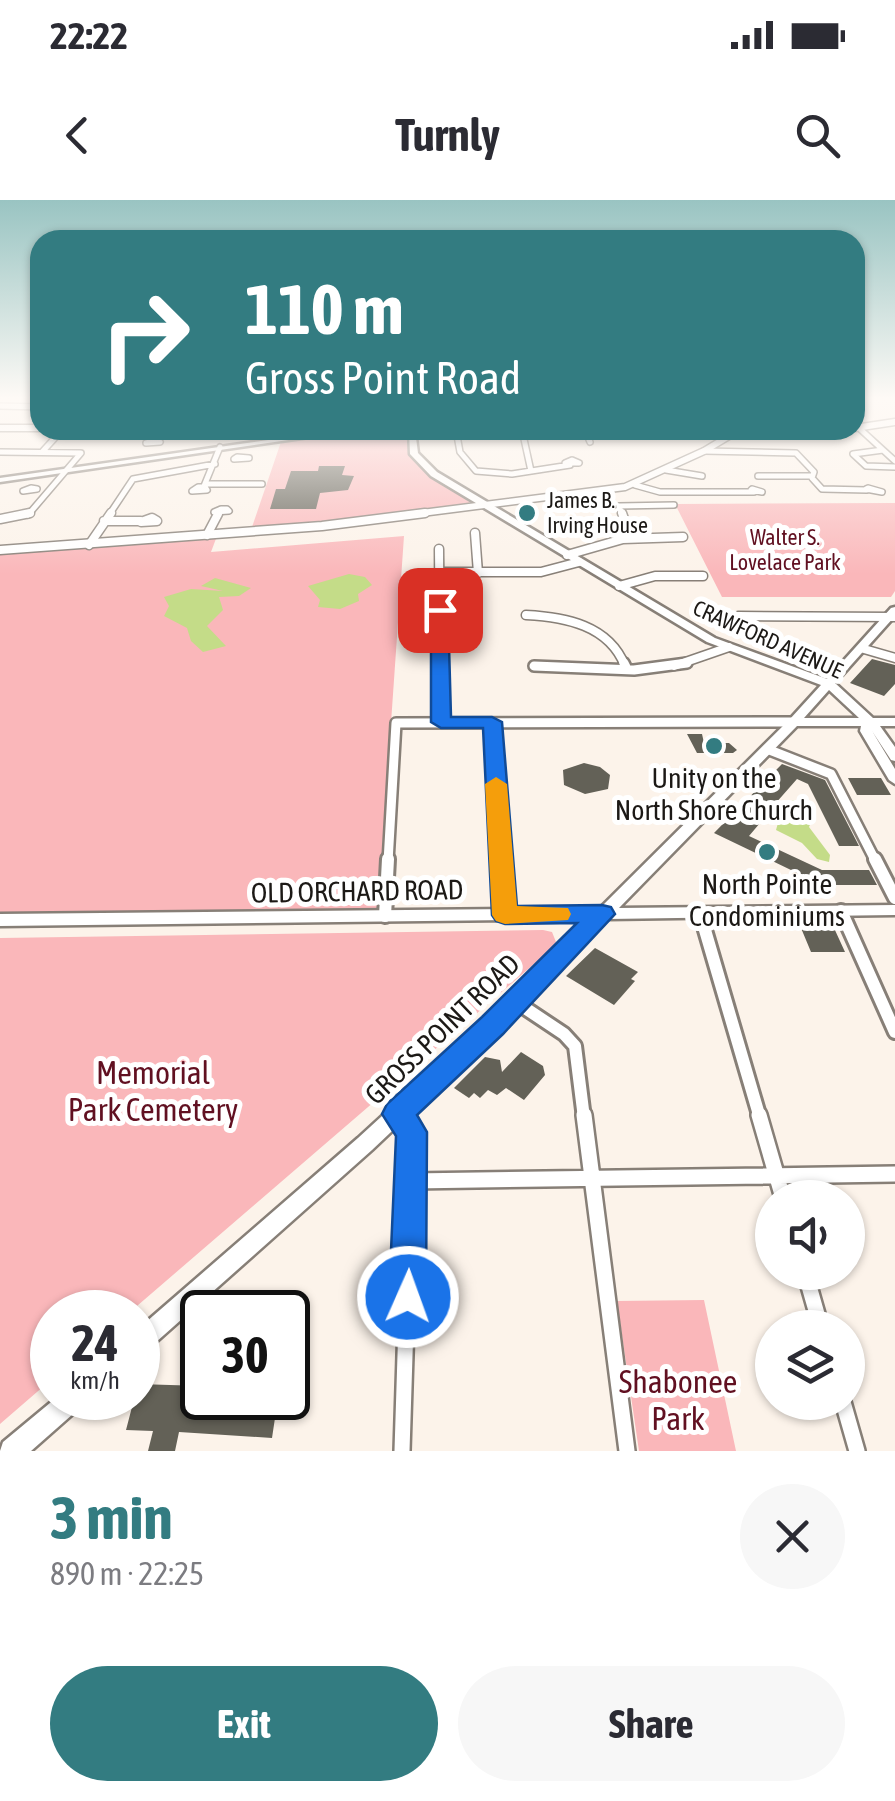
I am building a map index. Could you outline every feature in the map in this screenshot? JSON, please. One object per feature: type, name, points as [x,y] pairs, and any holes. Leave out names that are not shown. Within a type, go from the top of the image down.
[{"type":"main road","points":[[0,480],[150,457]]},
{"type":"main road","name":"CRAWFORD AVENUE","points":[[418,457],[427,469],[619,586],[730,647],[830,684],[878,729],[895,757]]},
{"type":"main road","name":"GROSS POINT ROAD","points":[[160,1324],[398,1114],[516,1002],[794,722],[893,614]]},
{"type":"main road","points":[[794,722],[895,722]]},
{"type":"main road","name":"CRAWFORD AVENUE","points":[[867,722],[866,731],[895,780]]},
{"type":"main road","name":"OLD ORCHARD ROAD","points":[[0,920],[895,910]]},
{"type":"main road","points":[[12,1451],[48,1420]]},
{"type":"street","points":[[0,520],[27,516],[75,457]]},
{"type":"street","points":[[217,457],[204,486],[262,484]]},
{"type":"street","points":[[465,457],[473,470],[494,474],[570,465]]},
{"type":"street","points":[[528,457],[531,471]]},
{"type":"street","points":[[0,550],[322,526],[636,485],[691,457]]},
{"type":"street","points":[[800,457],[814,472],[812,476]]},
{"type":"street","points":[[857,457],[868,467],[895,464]]},
{"type":"street","points":[[89,544],[133,479],[234,458]]},
{"type":"street","points":[[666,470],[702,476]]},
{"type":"street","points":[[758,476],[812,476],[824,490],[867,490]]},
{"type":"street","points":[[636,485],[663,492],[754,492]]},
{"type":"street","points":[[36,490],[49,490]]},
{"type":"street","points":[[631,538],[618,506],[674,505]]},
{"type":"street","points":[[206,535],[218,514]]},
{"type":"street","points":[[104,522],[141,521]]},
{"type":"street","points":[[475,533],[478,572]]},
{"type":"street","points":[[567,555],[631,538],[682,537]]},
{"type":"street","points":[[439,548],[441,722]]},
{"type":"street","points":[[439,572],[541,572],[578,562]]},
{"type":"street","points":[[619,586],[655,576],[704,576]]},
{"type":"street","points":[[738,616],[893,614]]},
{"type":"street","points":[[526,615],[558,616],[584,625],[616,648],[626,667]]},
{"type":"street","points":[[534,666],[683,664],[709,658],[730,647]]},
{"type":"street","points":[[864,648],[895,658]]},
{"type":"street","points":[[385,916],[396,722],[794,722]]},
{"type":"street","points":[[492,722],[505,915]]},
{"type":"street","points":[[767,749],[831,774],[895,898]]},
{"type":"street","points":[[841,911],[895,1032]]},
{"type":"street","points":[[700,913],[778,1180]]},
{"type":"street","points":[[516,1002],[564,1034],[575,1046],[627,1451]]},
{"type":"street","points":[[398,1114],[412,1132],[402,1451]]},
{"type":"street","points":[[412,1181],[895,1174]]},
{"type":"street","points":[[848,1420],[857,1451]]},
{"type":"green space","points":[[276,457],[416,457],[424,469],[471,504],[251,530]]},
{"type":"green space","name":"Walter S. Lovelace Park","points":[[895,503],[895,591],[891,597],[722,597],[675,504]]},
{"type":"green space","points":[[217,536],[211,552],[404,536],[378,910],[0,915],[0,552]]},
{"type":"green space","name":"Memorial Park Cemetery","points":[[543,930],[552,932],[556,942],[156,1290],[30,1290],[30,1398],[0,1424],[0,938]]},
{"type":"green space","name":"Shabonee Park","points":[[704,1300],[736,1451],[639,1451],[617,1301]]},
{"type":"shaded area","points":[[349,574],[365,577],[372,585],[358,594],[359,601],[340,609],[318,607],[320,600],[308,586]]},
{"type":"shaded area","points":[[215,578],[251,588],[239,596],[219,597],[223,610],[207,626],[226,646],[203,652],[191,641],[187,628],[164,616],[169,606],[164,597],[191,589],[223,591],[201,586]]},
{"type":"shaded area","points":[[793,800],[802,804],[812,820],[809,827],[830,855],[829,862],[817,859],[802,843],[776,830],[778,823],[800,819],[790,805]]},
{"type":"building","points":[[319,466],[345,466],[342,475],[354,476],[348,490],[320,493],[316,509],[270,509],[276,489],[285,489],[291,471],[318,471]]},
{"type":"building","points":[[872,659],[895,665],[895,684],[884,696],[850,683]]},
{"type":"building","name":"Unity on the North Shore Church","points":[[687,734],[702,734],[704,743],[729,743],[737,750],[697,753]]},
{"type":"building","points":[[584,763],[600,767],[610,775],[608,789],[585,794],[564,785],[563,770]]},
{"type":"building","points":[[782,764],[825,780],[859,846],[839,846],[808,784],[797,779],[775,804],[791,811],[785,818],[770,811],[749,836],[822,870],[869,870],[877,885],[822,885],[714,833]]},
{"type":"building","points":[[848,778],[881,778],[891,795],[857,795]]},
{"type":"building","points":[[801,928],[834,928],[845,952],[811,952]]},
{"type":"building","points":[[595,948],[638,972],[614,1005],[566,976]]},
{"type":"building","points":[[521,1052],[543,1066],[545,1075],[524,1100],[506,1088],[497,1095],[488,1090],[480,1098],[474,1093],[469,1098],[454,1088],[485,1057],[500,1060],[502,1072]]},
{"type":"building","points":[[160,1385],[180,1385],[180,1420],[275,1420],[272,1438],[179,1432],[175,1451],[148,1451],[153,1431],[126,1430],[129,1420],[160,1420]]},
{"type":"slow traffic","points":[[496,784],[505,915],[559,914]]},
{"type":"place","name":"James B. Irving House","points":[[527,513]]},
{"type":"place","name":"Unity on the North Shore Church","points":[[714,746]]},
{"type":"place","name":"North Pointe Condominiums","points":[[767,852]]},
{"type":"route","points":[[408,1297],[412,1132],[398,1114],[602,914],[505,915],[492,722],[441,722],[440,610]]}]
